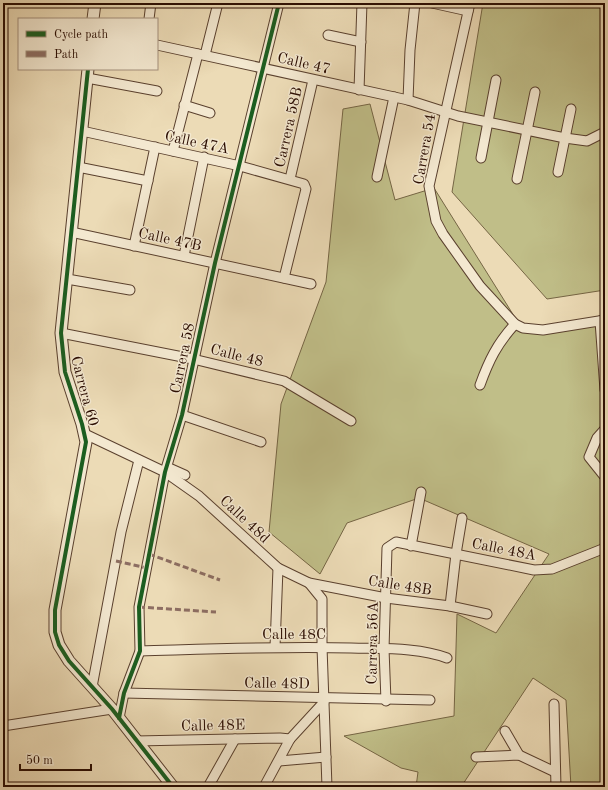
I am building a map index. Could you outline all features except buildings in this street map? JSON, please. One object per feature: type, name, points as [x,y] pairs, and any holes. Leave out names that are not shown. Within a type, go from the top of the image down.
[{"type":"street","points":[[93,18],[95,3]]},
{"type":"street","points":[[149,18],[151,3]]},
{"type":"street","points":[[172,151],[184,105],[218,3]]},
{"type":"street","name":"Carrera 58","points":[[119,718],[124,693],[140,651],[139,607],[166,469],[182,415],[215,263],[279,3]]},
{"type":"street","points":[[359,90],[362,3]]},
{"type":"street","points":[[408,100],[410,50],[415,3]]},
{"type":"street","points":[[432,3],[469,7]]},
{"type":"street","name":"Carrera 54","points":[[469,7],[429,186],[436,222],[442,234],[480,286],[515,324]]},
{"type":"street","points":[[328,35],[361,42]]},
{"type":"street","name":"Calle 47","points":[[158,45],[408,100],[489,122],[566,138],[587,141],[605,132]]},
{"type":"street","points":[[88,73],[157,92]]},
{"type":"street","name":"Carrera 60","points":[[88,73],[61,333],[65,372],[85,434],[86,442],[54,610],[55,632],[69,661],[112,709],[173,787]]},
{"type":"street","name":"Carrera 58B","points":[[290,179],[313,80]]},
{"type":"street","points":[[481,158],[496,80]]},
{"type":"street","points":[[517,179],[535,92]]},
{"type":"street","points":[[378,177],[394,97]]},
{"type":"street","points":[[184,105],[210,113]]},
{"type":"street","points":[[558,172],[571,109]]},
{"type":"street","name":"Calle 47A","points":[[82,131],[204,157],[304,184],[306,189],[284,278]]},
{"type":"street","points":[[134,246],[155,147]]},
{"type":"street","points":[[184,256],[204,157]]},
{"type":"street","points":[[78,167],[148,181]]},
{"type":"street","name":"Calle 47B","points":[[71,232],[311,284]]},
{"type":"street","points":[[67,279],[130,290]]},
{"type":"street","points":[[480,385],[489,360],[499,342],[515,324],[523,328],[542,330],[603,321],[605,390]]},
{"type":"street","name":"Calle 48","points":[[61,333],[193,359],[284,381],[351,421]]},
{"type":"street","points":[[182,415],[261,442]]},
{"type":"street","points":[[605,429],[597,438],[589,457],[605,477]]},
{"type":"street","points":[[85,434],[139,460],[185,475]]},
{"type":"street","points":[[92,687],[121,532],[139,460]]},
{"type":"street","name":"Calle 48d","points":[[166,469],[199,496],[278,568],[309,583]]},
{"type":"street","points":[[411,546],[421,492]]},
{"type":"street","points":[[450,606],[462,518]]},
{"type":"street","name":"Calle 48A","points":[[396,542],[534,570],[544,570],[605,548]]},
{"type":"street","name":"Carrera 56A","points":[[386,701],[384,649],[388,548],[396,542]]},
{"type":"street","points":[[275,647],[278,568]]},
{"type":"street","points":[[309,583],[322,599],[322,647],[327,787]]},
{"type":"street","name":"Calle 48B","points":[[309,583],[386,598],[450,606],[487,614]]},
{"type":"street","name":"Calle 48C","points":[[140,651],[322,647],[384,649],[434,653],[447,658]]},
{"type":"street","name":"Calle 48D","points":[[124,693],[324,700],[430,700]]},
{"type":"street","points":[[264,787],[290,739],[324,700]]},
{"type":"street","points":[[554,704],[556,787]]},
{"type":"street","points":[[3,726],[112,709]]},
{"type":"street","points":[[505,731],[519,755]]},
{"type":"street","points":[[208,787],[235,738]]},
{"type":"street","name":"Calle 48E","points":[[136,741],[235,738],[290,739]]},
{"type":"street","points":[[476,757],[519,755],[555,772]]},
{"type":"street","points":[[279,761],[326,757]]},
{"type":"shaded area","points":[[483,3],[605,3],[605,290],[547,299],[452,192]]},
{"type":"shaded area","points":[[370,104],[395,200],[434,188],[524,332],[605,321],[605,787],[571,787],[566,700],[533,678],[461,787],[416,787],[418,772],[401,768],[344,736],[454,716],[457,614],[496,633],[549,554],[419,498],[347,523],[320,574],[269,532],[281,404],[326,282],[343,109]]},
{"type":"marked path","points":[[149,554],[220,580]]},
{"type":"marked path","points":[[116,561],[147,568]]},
{"type":"marked path","points":[[139,607],[216,612]]},
{"type":"cycle path","points":[[119,718],[124,693],[140,651],[139,607],[165,472],[182,415],[215,263],[279,3]]},
{"type":"cycle path","points":[[88,70],[61,333],[65,372],[82,424],[86,442],[55,610],[55,632],[59,645],[69,661],[112,709],[173,787]]}]
